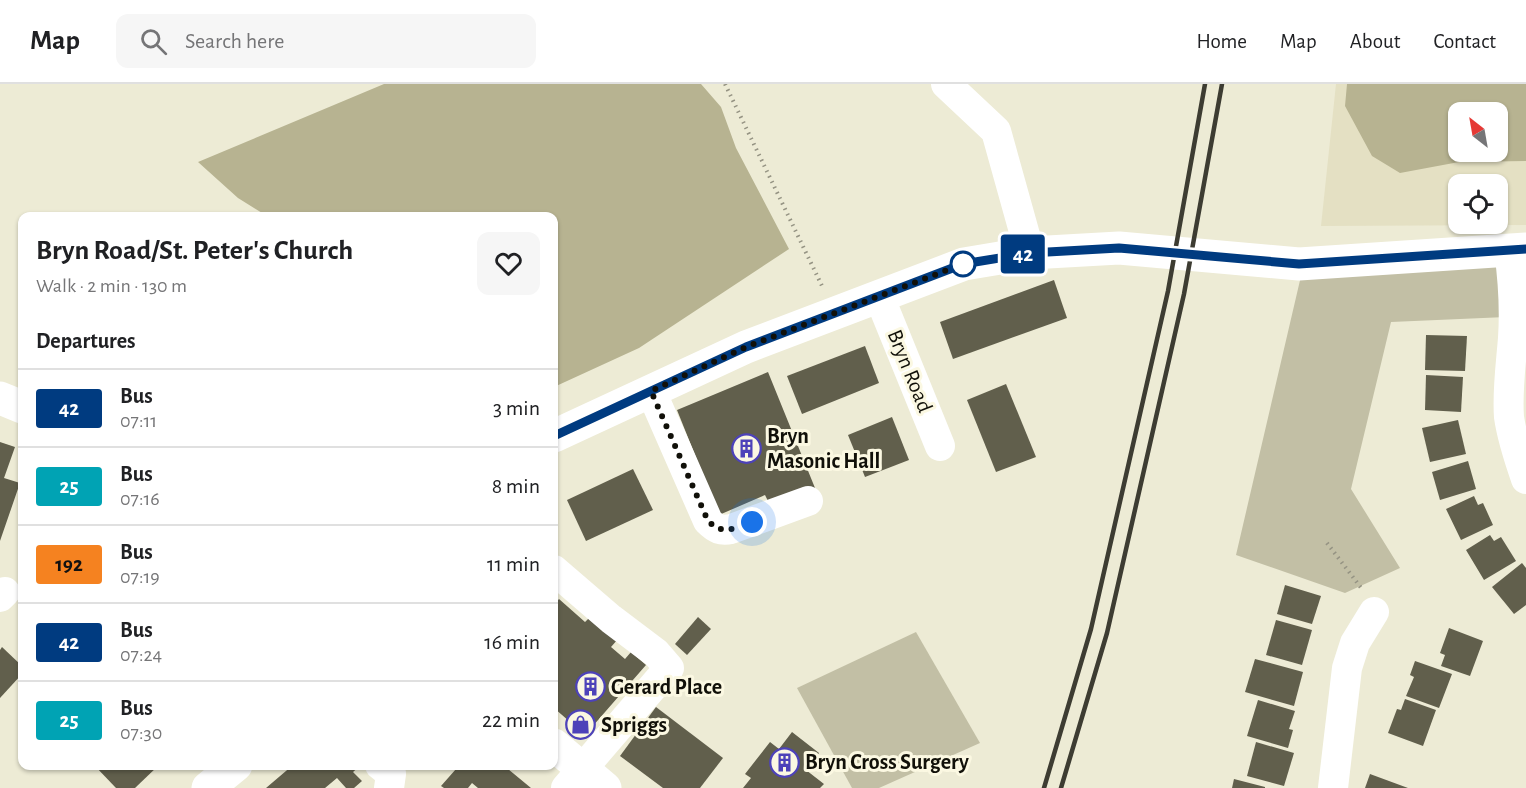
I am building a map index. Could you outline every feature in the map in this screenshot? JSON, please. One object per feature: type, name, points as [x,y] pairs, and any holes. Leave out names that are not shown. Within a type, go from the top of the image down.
[{"type":"main road","points":[[558,434],[746,347],[963,264],[1030,253],[1119,248],[1299,264],[1518,249]]},
{"type":"main road","points":[[0,398],[18,405]]},
{"type":"main road","points":[[558,750],[584,782]]},
{"type":"street","points":[[946,84],[996,131],[1030,253]]},
{"type":"street","points":[[1518,249],[1513,335],[1518,382],[1509,416],[1515,448],[1526,480]]},
{"type":"street","name":"Bryn Road","points":[[879,296],[940,446]]},
{"type":"street","points":[[651,391],[708,521],[714,527],[722,530],[731,529],[808,501]]},
{"type":"street","points":[[558,573],[611,619],[656,653],[673,671],[584,782]]},
{"type":"street","points":[[1334,788],[1347,668],[1355,643],[1379,609]]},
{"type":"street","points":[[386,770],[391,774],[389,788]]},
{"type":"path","points":[[725,84],[836,313]]},
{"type":"path","points":[[1327,543],[1379,609]]},
{"type":"shaded area","points":[[384,84],[701,84],[721,107],[736,148],[789,249],[639,348],[558,385],[558,212],[261,212],[238,198],[198,162]]},
{"type":"shaded area","points":[[1336,84],[1526,84],[1526,225],[1508,225],[1508,174],[1448,174],[1448,225],[1321,226]]},
{"type":"shaded area","points":[[1347,84],[1526,84],[1526,161],[1508,161],[1508,102],[1448,102],[1448,162],[1459,162],[1400,173],[1372,156],[1345,106]]},
{"type":"shaded area","points":[[1504,254],[1506,317],[1391,322],[1351,489],[1400,568],[1345,593],[1236,555],[1301,276]]},
{"type":"shaded area","points":[[916,632],[980,743],[879,788],[852,788],[797,688]]},
{"type":"building","points":[[1054,280],[1067,318],[953,359],[940,322]]},
{"type":"building","points":[[1426,335],[1467,336],[1465,371],[1425,370]]},
{"type":"building","points":[[865,346],[879,383],[802,414],[787,376]]},
{"type":"building","name":"Bryn Masonic Hall","points":[[768,372],[815,488],[770,505],[765,495],[719,515],[677,410]]},
{"type":"building","points":[[1426,375],[1463,377],[1461,412],[1425,410]]},
{"type":"building","points":[[1006,384],[1036,457],[996,472],[967,400]]},
{"type":"building","points":[[892,417],[909,460],[865,477],[848,435]]},
{"type":"building","points":[[1458,420],[1466,454],[1430,462],[1422,428]]},
{"type":"building","points":[[0,442],[15,447],[4,478],[18,482],[18,489],[0,541]]},
{"type":"building","points":[[1468,461],[1476,489],[1440,500],[1432,472]]},
{"type":"building","points":[[633,469],[653,510],[586,541],[567,500]]},
{"type":"building","points":[[1474,496],[1478,505],[1483,503],[1493,525],[1461,540],[1446,509]]},
{"type":"building","points":[[1490,535],[1494,541],[1501,537],[1516,561],[1484,580],[1466,550]]},
{"type":"building","points":[[1522,563],[1526,568],[1526,605],[1514,614],[1492,587]]},
{"type":"building","points":[[1285,585],[1321,596],[1312,624],[1277,614]]},
{"type":"building","name":"Gerard Place","points":[[558,600],[585,622],[591,616],[618,639],[611,647],[625,659],[631,652],[646,665],[585,735],[558,711]]},
{"type":"building","points":[[698,617],[711,629],[687,655],[675,644]]},
{"type":"building","points":[[1276,620],[1312,630],[1302,665],[1266,655]]},
{"type":"building","points":[[1449,628],[1483,641],[1470,676],[1441,666],[1445,655],[1440,653]]},
{"type":"building","points":[[2,647],[18,662],[18,678],[0,698],[0,650]]},
{"type":"building","points":[[1255,659],[1303,672],[1294,706],[1245,692]]},
{"type":"building","points":[[1415,661],[1452,674],[1439,708],[1406,696],[1414,677],[1410,675]]},
{"type":"building","points":[[1405,699],[1436,710],[1423,746],[1388,733],[1397,709],[1401,710]]},
{"type":"building","points":[[1258,700],[1295,711],[1289,729],[1293,730],[1288,748],[1247,736]]},
{"type":"building","points":[[656,707],[723,758],[700,788],[663,788],[620,756]]},
{"type":"building","name":"Bryn Cross Surgery","points":[[792,732],[819,753],[806,770],[824,784],[820,788],[743,788],[751,778],[745,774],[770,742],[779,749]]},
{"type":"building","points":[[1256,742],[1294,753],[1284,786],[1247,776]]},
{"type":"building","points":[[99,770],[154,770],[135,788],[116,788]]},
{"type":"building","points":[[287,770],[355,770],[353,772],[362,781],[354,788],[346,788],[337,778],[325,788],[266,788]]},
{"type":"building","points":[[455,770],[509,770],[531,788],[478,788],[472,783],[468,788],[441,786]]},
{"type":"building","points":[[1370,774],[1408,788],[1365,788]]},
{"type":"building","points":[[1234,779],[1265,787],[1265,788],[1232,788]]},
{"type":"railway","points":[[1044,788],[1091,629],[1168,291],[1205,84]]},
{"type":"railway","points":[[1061,788],[1107,633],[1184,294],[1222,84]]},
{"type":"bus line","name":"42","points":[[558,434],[746,347],[963,264],[1030,253],[1119,248],[1299,264],[1526,249]]},
{"type":"place","name":"Bryn Masonic Hall","points":[[746,449]]},
{"type":"place","name":"Gerard Place","points":[[590,687]]},
{"type":"place","name":"Spriggs","points":[[580,725]]},
{"type":"place","name":"Bryn Cross Surgery","points":[[784,762]]},
{"type":"route","points":[[752,522],[722,530],[714,527],[708,521],[651,391],[746,347],[963,264]]}]
